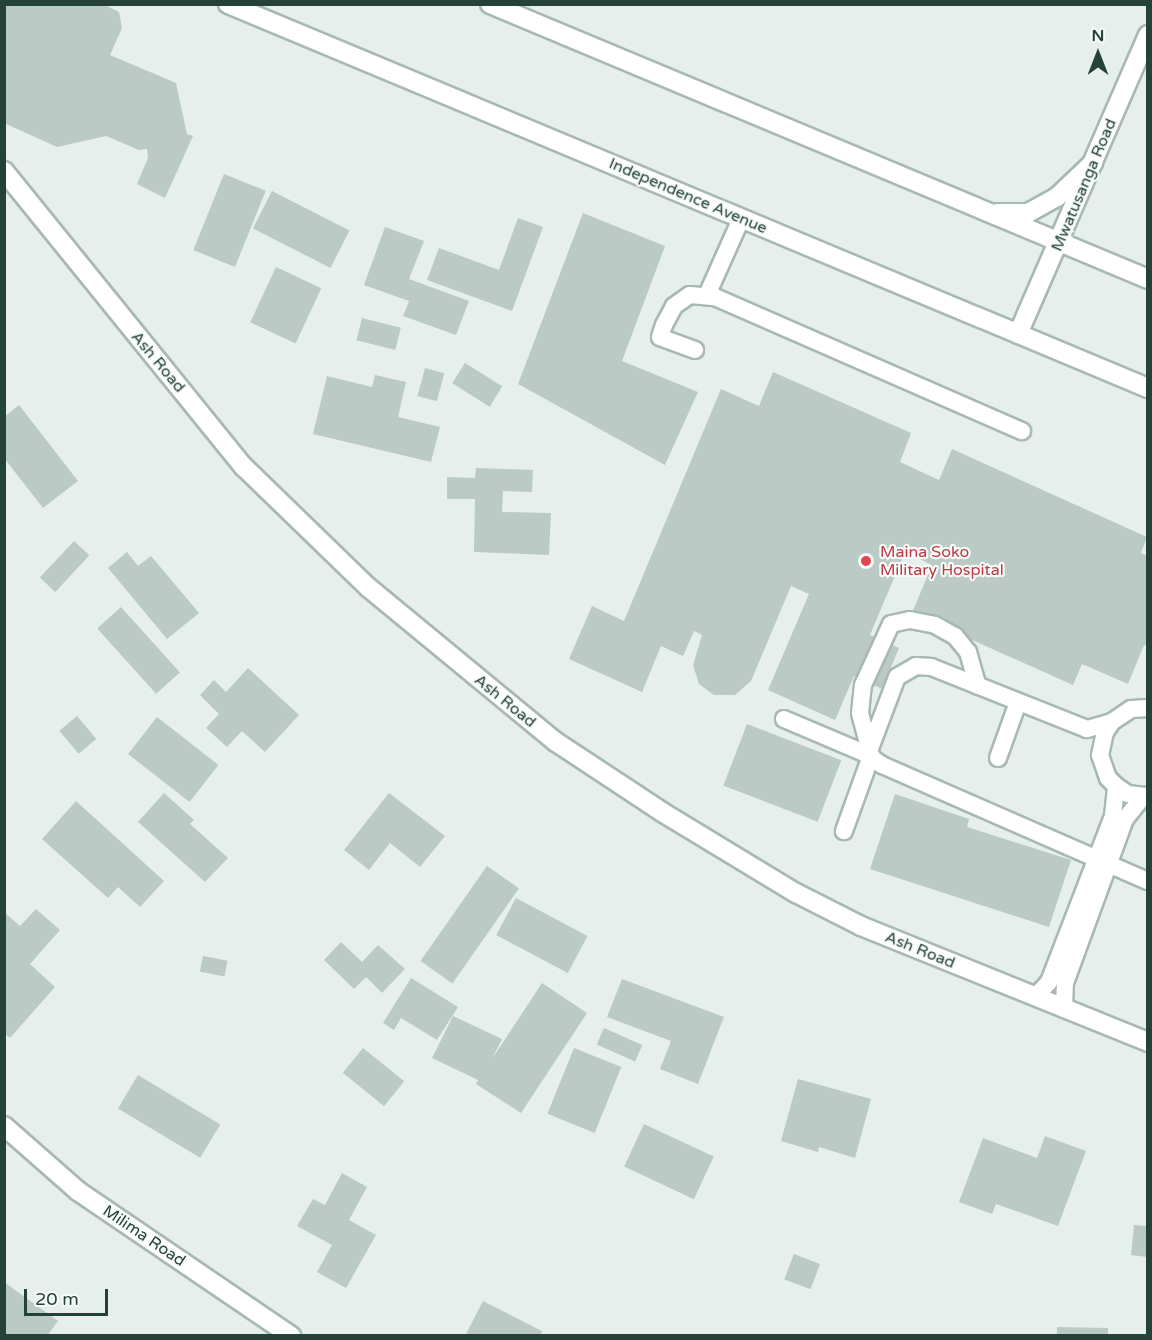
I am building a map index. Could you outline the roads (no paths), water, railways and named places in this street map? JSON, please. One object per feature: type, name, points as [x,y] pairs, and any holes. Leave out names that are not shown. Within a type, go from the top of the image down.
[{"type":"street","name":"Independence Avenue","points":[[228,4],[1148,388]]},
{"type":"street","points":[[490,4],[1148,279]]},
{"type":"street","name":"Mwatusanga Road","points":[[1018,334],[1060,243],[1148,35]]},
{"type":"street","points":[[989,213],[1028,213],[1057,197],[1093,164]]},
{"type":"street","name":"Ash Road","points":[[4,171],[244,467],[369,588],[556,742],[662,812],[796,893],[861,926],[1148,1042]]},
{"type":"street","name":"Milima Road","points":[[4,1126],[78,1191],[291,1335]]},
{"type":"lane","points":[[707,295],[741,219]]},
{"type":"lane","points":[[694,350],[660,337],[674,306],[690,295],[707,295],[1022,431]]},
{"type":"lane","points":[[978,686],[968,652],[955,636],[935,625],[910,620],[891,624],[863,685],[860,713],[870,751],[882,765],[1148,881]]},
{"type":"lane","points":[[844,831],[897,677],[916,666],[930,667],[1087,729],[1112,722]]},
{"type":"lane","points":[[998,758],[1018,702]]},
{"type":"lane","points":[[1145,705],[1120,714],[1112,722],[1105,732],[1100,755],[1108,778],[1116,786],[1128,794],[1145,796]]},
{"type":"lane","points":[[784,719],[870,751]]},
{"type":"lane","points":[[1064,1009],[1065,983],[1103,862],[1113,816],[1116,786]]},
{"type":"lane","points":[[1035,996],[1049,982],[1125,819],[1145,796]]},
{"type":"place","name":"Maina Soko Military Hospital","points":[[866,561]]}]
